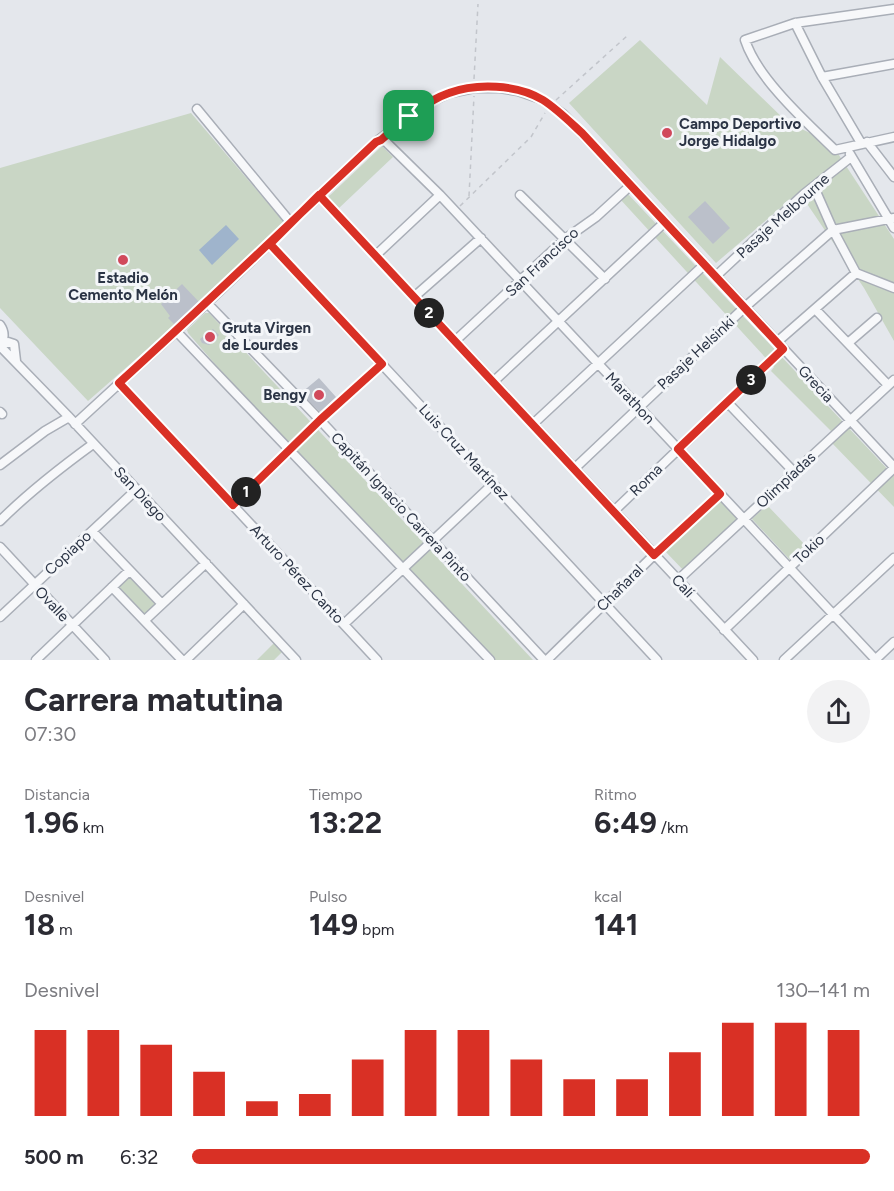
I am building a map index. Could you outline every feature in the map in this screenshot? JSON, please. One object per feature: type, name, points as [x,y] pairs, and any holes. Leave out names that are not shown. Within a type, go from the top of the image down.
[{"type":"street","points":[[894,9],[795,23],[745,40],[752,57],[770,82],[835,150],[894,137]]},
{"type":"street","points":[[795,23],[822,77],[864,143],[894,177]]},
{"type":"street","points":[[822,77],[894,64]]},
{"type":"street","name":"Grecia","points":[[75,424],[270,244],[376,142],[430,102],[450,93],[474,88],[500,88],[541,99],[563,114],[893,463]]},
{"type":"street","points":[[197,109],[291,223]]},
{"type":"street","name":"Marathon","points":[[381,140],[386,142],[481,238],[876,660]]},
{"type":"street","points":[[846,147],[891,218],[894,228]]},
{"type":"street","name":"Pasaje Melbourne","points":[[716,276],[814,187],[851,157]]},
{"type":"street","name":"San Francisco","points":[[455,341],[565,239],[596,217],[631,185]]},
{"type":"street","points":[[814,187],[856,273],[894,288]]},
{"type":"street","name":"Cali","points":[[319,195],[753,660]]},
{"type":"street","points":[[375,256],[440,195]]},
{"type":"street","points":[[520,195],[605,279]]},
{"type":"street","name":"Pasaje Helsinki","points":[[574,469],[745,307],[833,230],[891,218]]},
{"type":"street","points":[[493,382],[665,222]]},
{"type":"street","points":[[414,297],[481,238]]},
{"type":"street","name":"Luis Cruz Martínez","points":[[270,244],[657,660]]},
{"type":"street","points":[[533,424],[705,264]]},
{"type":"street","name":"Roma","points":[[614,511],[728,403],[815,309],[856,273]]},
{"type":"street","name":"Capitán Ignacio Carrera Pinto","points":[[207,303],[546,660]]},
{"type":"street","points":[[815,309],[891,382]]},
{"type":"street","points":[[848,343],[877,318]]},
{"type":"street","name":"San Diego","points":[[0,325],[4,331],[0,346],[292,657]]},
{"type":"street","points":[[176,331],[490,660]]},
{"type":"street","points":[[233,505],[320,420],[382,364]]},
{"type":"street","name":"Olimpíadas","points":[[678,580],[891,382]]},
{"type":"street","name":"Arturo Pérez Canto","points":[[119,383],[377,660]]},
{"type":"street","points":[[728,403],[794,472]]},
{"type":"street","points":[[0,465],[45,431],[69,417]]},
{"type":"street","points":[[2,515],[93,444]]},
{"type":"street","name":"Tokio","points":[[724,630],[893,463]]},
{"type":"street","points":[[344,624],[493,484]]},
{"type":"street","name":"Copiapo","points":[[0,617],[136,489]]},
{"type":"street","name":"Chañaral","points":[[546,660],[720,494]]},
{"type":"street","points":[[92,531],[162,604]]},
{"type":"street","name":"Ovalle","points":[[0,547],[105,660]]},
{"type":"street","points":[[784,660],[894,558]]},
{"type":"street","points":[[145,620],[206,563]]},
{"type":"street","points":[[36,660],[129,571]]},
{"type":"street","points":[[112,587],[184,660],[244,604]]},
{"type":"street","points":[[876,660],[894,642]]},
{"type":"street","points":[[282,660],[292,657]]},
{"type":"path","points":[[469,197],[478,4]]},
{"type":"path","points":[[455,211],[531,137],[551,106],[627,36]]},
{"type":"green space","name":"Campo Deportivo Jorge Hidalgo","points":[[640,40],[707,105],[720,57],[787,122],[831,143],[894,239],[894,341],[864,288],[799,192],[716,263],[569,103]]},
{"type":"green space","name":"Estadio Cemento Melón","points":[[191,113],[284,222],[200,303],[88,401],[0,308],[0,168]]},
{"type":"green space","points":[[382,146],[393,157],[338,209],[327,198]]},
{"type":"green space","points":[[627,193],[894,476],[894,507],[830,441],[836,436],[771,371],[774,367],[620,199]]},
{"type":"green space","points":[[205,313],[209,313],[533,660],[493,660],[188,333],[187,330]]},
{"type":"green space","points":[[720,500],[738,519],[685,572],[665,551]]},
{"type":"green space","points":[[767,505],[807,547],[792,562],[752,519]]},
{"type":"green space","points":[[129,577],[157,604],[145,616],[117,588]]},
{"type":"green space","points":[[275,642],[283,651],[274,660],[257,660]]},
{"type":"water","points":[[226,225],[239,239],[212,265],[199,250]]},
{"type":"building","points":[[705,201],[730,228],[713,244],[688,217]]},
{"type":"building","points":[[182,284],[200,303],[175,325],[168,318],[170,316],[161,304]]},
{"type":"building","name":"Gruta Virgen de Lourdes","points":[[213,329],[219,335],[209,345],[202,343],[200,339]]},
{"type":"building","name":"Bengy","points":[[319,378],[336,397],[320,412],[301,393]]},
{"type":"place","name":"Campo Deportivo Jorge Hidalgo","points":[[667,133]]},
{"type":"place","name":"Estadio Cemento Melón","points":[[123,260]]},
{"type":"place","name":"Gruta Virgen de Lourdes","points":[[210,337]]},
{"type":"place","name":"Bengy","points":[[319,395]]},
{"type":"route","points":[[409,116],[376,142],[319,195],[270,244],[119,383],[233,505],[320,420],[382,364],[270,244],[291,223],[319,195],[654,555],[720,494],[678,449],[783,349],[582,133],[563,114],[541,99],[500,88],[474,88],[450,93],[430,102],[409,116]]}]
